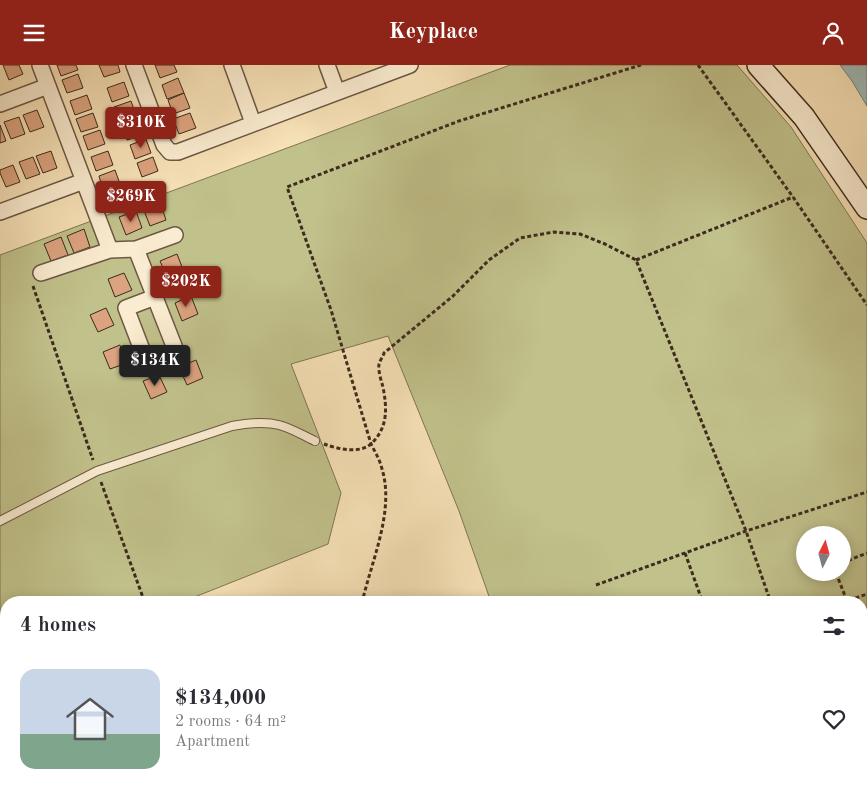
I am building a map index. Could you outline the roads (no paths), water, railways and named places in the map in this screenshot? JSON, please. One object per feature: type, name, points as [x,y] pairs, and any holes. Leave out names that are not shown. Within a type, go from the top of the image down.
[{"type":"street","points":[[40,65],[110,250]]},
{"type":"street","points":[[134,65],[164,145],[170,152],[178,152],[410,65]]},
{"type":"street","points":[[232,65],[253,123]]},
{"type":"street","points":[[327,65],[337,92]]},
{"type":"street","points":[[758,65],[804,117],[867,208]]},
{"type":"street","points":[[0,104],[48,86]]},
{"type":"street","points":[[0,212],[84,181]]},
{"type":"street","points":[[37,279],[110,250],[136,249],[175,235]]},
{"type":"street","points":[[136,249],[176,351]]},
{"type":"street","points":[[147,363],[126,308],[155,297]]},
{"type":"lane","points":[[0,521],[97,471],[232,426],[265,422],[281,425],[315,441]]},
{"type":"water","points":[[840,65],[867,65],[867,106],[852,81]]}]
